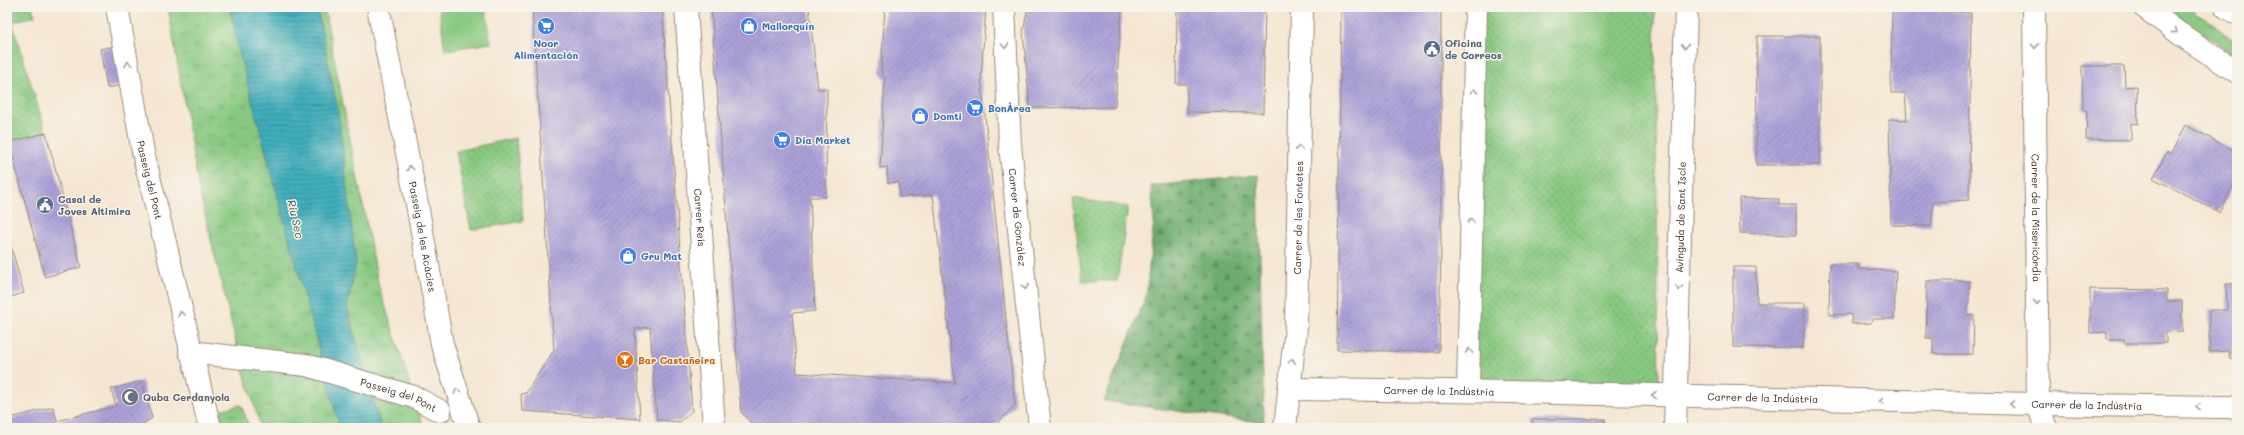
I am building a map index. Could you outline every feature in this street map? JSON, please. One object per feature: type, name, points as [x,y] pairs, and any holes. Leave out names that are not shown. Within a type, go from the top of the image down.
[{"type":"street","name":"Passeig del Pont","points":[[117,7],[143,152],[190,352],[210,428]]},
{"type":"street","name":"Passeig de les Acàcies","points":[[378,7],[442,344],[469,428]]},
{"type":"street","name":"Passeig de les Acàcies","points":[[385,43],[390,7]]},
{"type":"street","name":"Carrer Reis","points":[[686,7],[714,428]]},
{"type":"street","name":"Carrer de González","points":[[1004,7],[1010,145],[1040,428]]},
{"type":"street","name":"Carrer de les Fontetes","points":[[1285,428],[1296,327],[1302,7]]},
{"type":"street","points":[[1468,390],[1476,7]]},
{"type":"street","name":"Avinguda de Sant Iscle","points":[[1675,428],[1686,7]]},
{"type":"street","name":"Carrer de la Misericòrdia","points":[[2034,7],[2038,405],[2046,428]]},
{"type":"street","points":[[2144,7],[2180,34],[2237,72]]},
{"type":"street","points":[[2226,7],[2237,13]]},
{"type":"street","name":"Passeig del Pont","points":[[190,352],[306,366],[414,397],[440,411]]},
{"type":"street","name":"Carrer de la Indústria","points":[[1290,389],[1468,390],[2038,405],[2237,407]]},
{"type":"green space","points":[[7,7],[32,7],[35,16],[12,22],[46,133],[7,143]]},
{"type":"green space","points":[[168,7],[324,7],[379,287],[424,428],[261,428],[240,359],[199,190]]},
{"type":"green space","points":[[439,7],[485,7],[491,43],[445,50]]},
{"type":"green space","points":[[1476,7],[1655,7],[1659,395],[1468,390]]},
{"type":"green space","points":[[2163,7],[2190,7],[2237,43],[2237,56]]},
{"type":"green space","points":[[516,138],[523,221],[471,230],[456,151]]},
{"type":"green space","points":[[1258,175],[1264,423],[1104,401],[1146,296],[1154,220],[1151,186]]},
{"type":"green space","points":[[1073,198],[1128,207],[1117,281],[1082,281]]},
{"type":"green space","points":[[241,405],[250,428],[225,428],[219,410]]},
{"type":"water","name":"Riu Sec","points":[[230,7],[317,7],[338,112],[356,263],[347,307],[381,428],[340,428],[239,52]]},
{"type":"building","points":[[532,7],[662,7],[692,411],[680,422],[657,420],[650,327],[635,329],[640,419],[522,411],[521,394],[526,393],[554,350]]},
{"type":"building","points":[[711,7],[809,7],[818,89],[827,89],[826,197],[810,197],[815,311],[792,313],[797,373],[955,383],[933,195],[899,197],[899,182],[888,183],[887,167],[880,168],[885,79],[881,74],[885,7],[986,7],[981,77],[1015,405],[993,428],[779,428],[754,426],[741,412]]},
{"type":"building","points":[[1028,7],[1122,7],[1115,107],[1030,108],[1023,32]]},
{"type":"building","points":[[1177,7],[1265,7],[1263,113],[1187,112],[1187,84],[1176,84]]},
{"type":"building","points":[[1341,7],[1441,7],[1441,242],[1439,352],[1337,350]]},
{"type":"building","points":[[1892,7],[1936,7],[1936,11],[1971,13],[1969,200],[1933,202],[1931,226],[1891,225],[1889,119],[1907,120],[1905,93],[1891,93]]},
{"type":"building","points":[[1757,36],[1820,36],[1820,165],[1756,165]]},
{"type":"building","points":[[116,46],[123,85],[107,88],[100,49]]},
{"type":"building","points":[[2082,66],[2124,66],[2125,87],[2137,86],[2138,124],[2131,123],[2131,140],[2086,139],[2087,111],[2083,109]]},
{"type":"building","points":[[2185,125],[2237,152],[2237,179],[2219,212],[2153,178],[2167,152],[2171,154]]},
{"type":"building","name":"Casal de Joves Altimira","points":[[46,133],[81,267],[45,277],[9,142]]},
{"type":"building","points":[[1739,198],[1779,199],[1779,205],[1796,205],[1796,235],[1740,233]]},
{"type":"building","points":[[7,232],[24,293],[7,298]]},
{"type":"building","points":[[1830,264],[1858,264],[1858,269],[1896,271],[1894,319],[1872,319],[1871,323],[1852,324],[1851,314],[1829,315]]},
{"type":"building","points":[[1733,267],[1756,267],[1757,303],[1805,303],[1803,348],[1733,347]]},
{"type":"building","points":[[1927,281],[1970,281],[1968,315],[1974,316],[1973,354],[1933,354],[1933,338],[1926,338]]},
{"type":"building","points":[[2226,284],[2237,284],[2237,359],[2230,358],[2228,351],[2209,352],[2209,310],[2227,310]]},
{"type":"building","points":[[2090,289],[2167,290],[2167,301],[2182,301],[2182,332],[2166,331],[2166,343],[2124,343],[2124,339],[2107,339],[2107,332],[2090,333]]},
{"type":"building","name":"Quba Cerdanyola","points":[[142,381],[152,418],[140,426],[7,428],[7,419],[53,407],[57,421],[116,406],[111,389]]},
{"type":"building","points":[[1532,419],[1605,419],[1605,428],[1533,428]]},
{"type":"place","name":"Noor Alimentación","points":[[546,26]]},
{"type":"place","name":"Mallorquín","points":[[749,26]]},
{"type":"place","name":"Oficina de Correos","points":[[1432,49]]},
{"type":"place","name":"BonÀrea","points":[[975,108]]},
{"type":"place","name":"Domti","points":[[920,116]]},
{"type":"place","name":"Dia Market","points":[[782,140]]},
{"type":"place","name":"Casal de Joves Altimira","points":[[45,205]]},
{"type":"place","name":"Gru Mat","points":[[628,256]]},
{"type":"place","name":"Bar Castañeira","points":[[625,360]]},
{"type":"place","name":"Quba Cerdanyola","points":[[130,397]]}]
